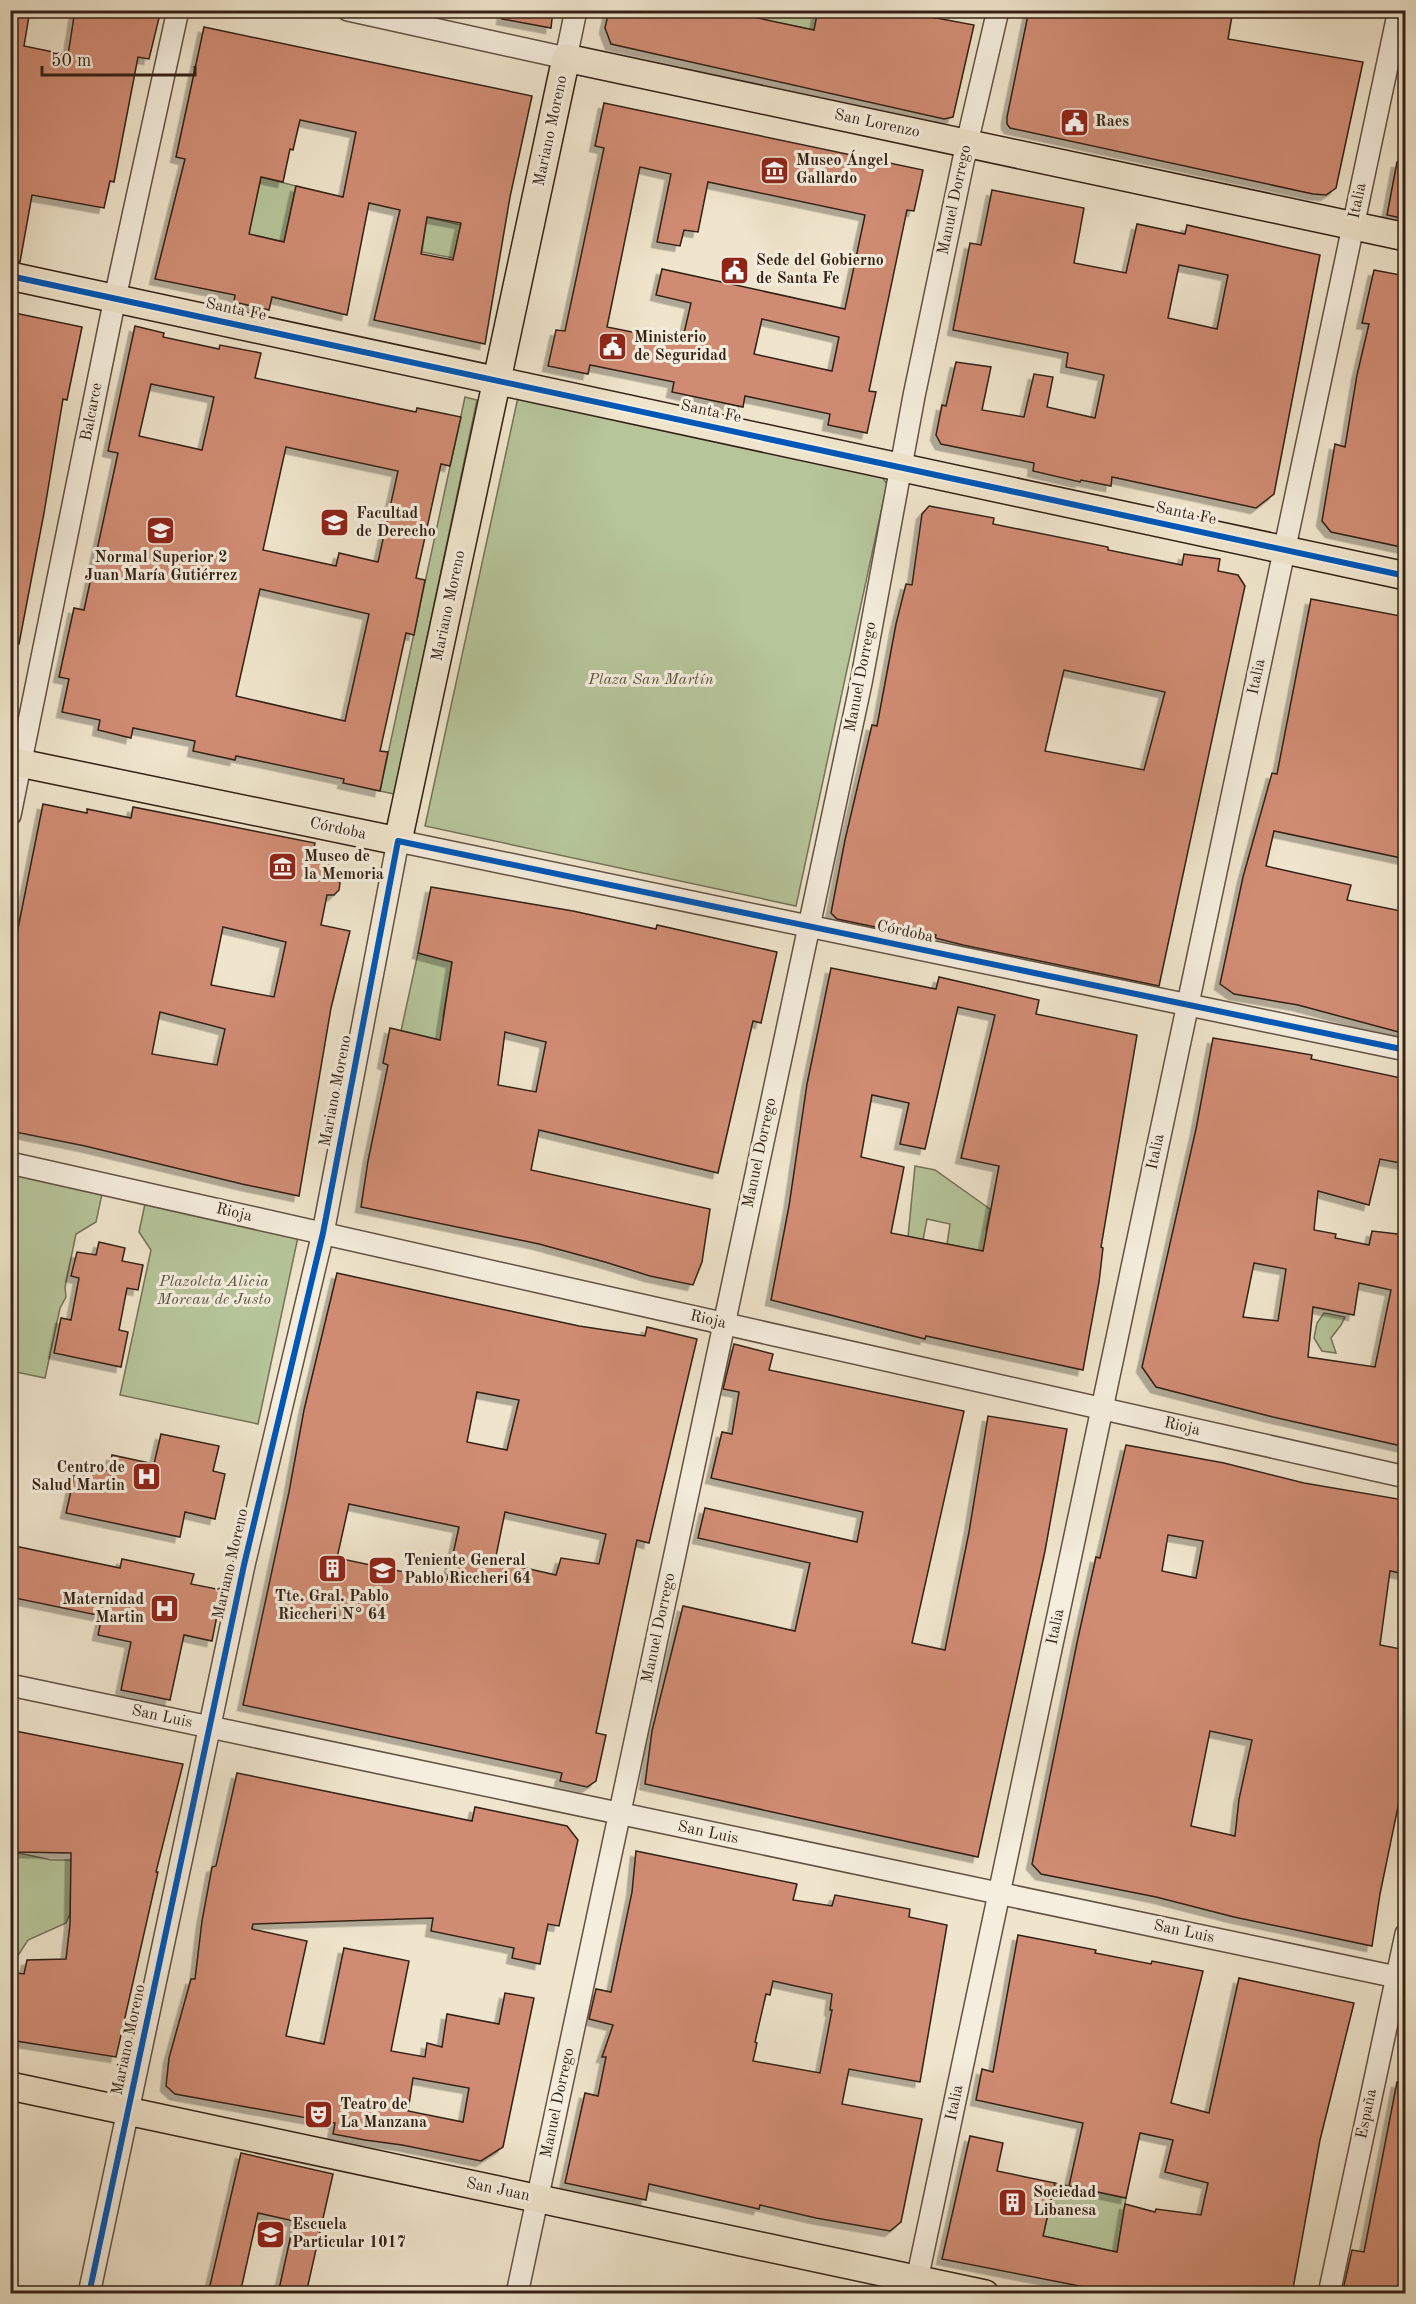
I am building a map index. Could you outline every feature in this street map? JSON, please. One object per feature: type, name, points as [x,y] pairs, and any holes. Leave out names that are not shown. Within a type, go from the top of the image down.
[{"type":"main road","name":"San Lorenzo","points":[[566,58],[1406,237]]},
{"type":"main road","name":"Mariano Moreno","points":[[398,841],[499,380],[566,58]]},
{"type":"main road","name":"Santa Fe","points":[[10,276],[1406,576]]},
{"type":"main road","name":"Córdoba","points":[[16,762],[398,841]]},
{"type":"main road","name":"San Juan","points":[[10,2086],[537,2198],[916,2286],[985,2294]]},
{"type":"street","name":"Balcarce","points":[[10,815],[16,762],[178,10]]},
{"type":"street","name":"San Lorenzo","points":[[348,10],[566,58]]},
{"type":"street","name":"Mariano Moreno","points":[[566,58],[576,10]]},
{"type":"street","name":"Manuel Dorrego","points":[[517,2294],[861,683],[901,466],[967,143],[998,10]]},
{"type":"street","name":"Italia","points":[[916,2286],[1399,10]]},
{"type":"street","name":"Mariano Moreno","points":[[88,2294],[244,1565],[322,1233],[398,841]]},
{"type":"street","name":"Córdoba","points":[[398,841],[1406,1050]]},
{"type":"street","name":"Rioja","points":[[10,1163],[1406,1477]]},
{"type":"street","name":"San Luis","points":[[10,1685],[1401,1978]]},
{"type":"street","name":"España","points":[[1329,2294],[1401,1978],[1406,1934]]},
{"type":"green space","points":[[720,11],[818,11],[814,30]]},
{"type":"green space","points":[[261,177],[296,186],[284,242],[248,234]]},
{"type":"green space","points":[[427,217],[461,225],[453,258],[422,252]]},
{"type":"green space","name":"Plaza San Martín","points":[[520,388],[874,466],[887,484],[796,906],[425,826]]},
{"type":"green space","points":[[465,397],[477,400],[394,794],[380,791]]},
{"type":"green space","points":[[418,953],[452,962],[443,1017],[504,1031],[502,1055],[401,1031]]},
{"type":"green space","points":[[915,1166],[935,1170],[990,1209],[986,1230],[1030,1238],[1028,1261],[947,1244],[950,1224],[927,1219],[923,1240],[908,1237]]},
{"type":"green space","points":[[11,1174],[102,1194],[96,1222],[76,1234],[65,1287],[66,1297],[60,1308],[45,1378],[11,1371]]},
{"type":"green space","name":"Plazoleta Alicia Moreau de Justo","points":[[145,1204],[298,1237],[258,1424],[120,1395],[151,1250],[139,1232]]},
{"type":"green space","points":[[1324,1313],[1345,1317],[1331,1338],[1336,1353],[1322,1351],[1314,1338],[1317,1323]]},
{"type":"green space","points":[[10,1851],[51,1860],[83,1860],[107,1871],[71,1878],[70,1914],[66,1923],[28,1940],[17,1957],[11,1953]]},
{"type":"green space","points":[[1055,2183],[1126,2198],[1117,2252],[1043,2236]]},
{"type":"building","points":[[10,10],[30,10],[24,46],[68,55],[75,10],[153,10],[159,18],[149,59],[138,57],[114,182],[110,181],[104,208],[32,195],[20,262],[10,261]]},
{"type":"building","points":[[503,10],[553,10],[551,28],[502,19]]},
{"type":"building","points":[[609,10],[720,10],[814,30],[818,10],[894,10],[974,25],[953,117],[944,119],[611,44],[605,28]]},
{"type":"building","points":[[1029,10],[1233,10],[1228,39],[1363,62],[1336,188],[1326,195],[1313,194],[1010,128],[1007,124],[1007,117]]},
{"type":"building","points":[[204,27],[532,96],[510,197],[485,344],[374,320],[400,210],[369,203],[347,315],[272,297],[269,310],[234,302],[235,295],[155,279],[185,159],[176,157]],"holes":[[[300,120],[356,132],[343,197],[296,186],[284,242],[249,234],[261,177],[283,182],[290,149],[293,150]],[[427,217],[461,223],[453,260],[421,254]]]},
{"type":"building","points":[[604,103],[923,170],[914,211],[907,210],[869,391],[876,392],[867,433],[828,425],[830,414],[745,396],[743,407],[672,392],[674,382],[590,365],[588,374],[548,366],[556,330],[565,331],[604,148],[595,146]],"holes":[[[640,167],[671,174],[657,242],[680,246],[684,230],[698,232],[708,182],[865,215],[845,309],[662,269],[656,295],[691,303],[682,342],[607,327]],[[762,319],[839,337],[832,371],[754,354]]]},
{"type":"building","points":[[1397,162],[1406,163],[1406,219],[1387,215]]},
{"type":"building","points":[[992,190],[1084,208],[1074,263],[1126,273],[1137,224],[1185,234],[1187,225],[1320,255],[1274,494],[1256,508],[1112,477],[1111,486],[1081,480],[1080,482],[1033,471],[1034,463],[941,444],[936,435],[942,405],[946,406],[956,362],[991,367],[982,410],[1024,417],[1034,374],[1053,377],[1047,407],[1095,418],[1104,375],[1066,367],[1068,353],[953,330],[970,243],[981,245]],"holes":[[[1179,265],[1228,275],[1217,329],[1168,318]]]},
{"type":"building","points":[[1374,270],[1406,276],[1406,548],[1331,532],[1322,521],[1335,444],[1345,447],[1357,375],[1369,324],[1362,323]]},
{"type":"building","points":[[10,312],[82,327],[67,400],[63,399],[19,644],[10,643]]},
{"type":"building","points":[[135,326],[164,333],[163,337],[219,349],[220,345],[261,353],[255,378],[416,412],[417,408],[461,417],[450,466],[441,464],[416,578],[425,580],[414,635],[406,633],[380,751],[388,752],[380,791],[343,783],[344,779],[236,756],[235,760],[193,751],[195,741],[133,728],[131,738],[98,730],[100,720],[62,712],[69,679],[59,677],[74,608],[84,610],[118,453],[108,451]],"holes":[[[151,384],[214,397],[202,450],[139,436]],[[286,447],[398,471],[378,562],[339,553],[336,566],[263,550]],[[260,589],[369,614],[345,721],[236,696]]]},
{"type":"building","points":[[929,506],[994,518],[993,524],[1108,547],[1108,550],[1182,565],[1184,554],[1220,559],[1218,571],[1238,575],[1245,586],[1159,986],[963,945],[902,926],[899,932],[837,919],[831,913],[845,840],[872,725],[877,726],[896,624],[906,584],[912,585],[922,514]],"holes":[[[1064,670],[1165,692],[1144,770],[1045,751]]]},
{"type":"building","points":[[1311,599],[1406,617],[1406,859],[1274,831],[1266,866],[1351,885],[1347,900],[1406,912],[1406,1034],[1298,1005],[1234,994],[1220,984],[1243,877],[1272,773],[1277,774]]},
{"type":"building","points":[[43,804],[87,813],[87,809],[131,818],[133,807],[315,843],[313,852],[333,856],[330,870],[340,883],[339,890],[334,895],[327,895],[321,925],[350,931],[331,1008],[299,1196],[85,1146],[10,1131],[10,968]],"holes":[[[223,927],[286,942],[274,997],[211,985]],[[160,1012],[225,1029],[217,1065],[152,1054]]]},
{"type":"building","points":[[431,887],[573,911],[656,929],[657,925],[777,952],[761,1023],[753,1021],[718,1173],[539,1130],[531,1170],[710,1209],[702,1262],[693,1285],[650,1276],[539,1244],[361,1207],[388,1065],[383,1063],[390,1028],[440,1040],[452,962],[418,953]],"holes":[[[505,1032],[546,1042],[536,1092],[498,1085]]]},
{"type":"building","points":[[831,968],[936,989],[939,977],[1039,1000],[1036,1014],[1137,1035],[1101,1247],[1103,1248],[1099,1282],[1083,1370],[926,1336],[925,1339],[771,1300],[789,1206],[807,1084]],"holes":[[[958,1007],[995,1015],[961,1158],[999,1166],[983,1251],[891,1233],[904,1167],[861,1157],[872,1095],[909,1103],[900,1144],[925,1149]]]},
{"type":"building","points":[[1213,1038],[1312,1055],[1311,1059],[1406,1079],[1406,1164],[1380,1159],[1369,1205],[1318,1191],[1314,1230],[1336,1234],[1335,1238],[1369,1245],[1372,1231],[1406,1235],[1406,1447],[1273,1417],[1156,1387],[1142,1367],[1196,1129]],"holes":[[[1254,1263],[1286,1269],[1278,1321],[1243,1317]],[[1359,1283],[1391,1290],[1375,1367],[1308,1357],[1313,1307],[1354,1315]]]},
{"type":"building","points":[[99,1242],[125,1248],[122,1261],[143,1265],[138,1290],[127,1288],[119,1330],[128,1332],[121,1367],[54,1353],[61,1318],[71,1320],[79,1278],[71,1276],[77,1252],[96,1255]]},
{"type":"building","points":[[337,1273],[579,1326],[645,1336],[647,1327],[697,1339],[649,1543],[637,1540],[596,1733],[606,1735],[596,1781],[587,1787],[560,1781],[562,1773],[243,1705],[289,1492],[304,1410]],"holes":[[[477,1392],[519,1400],[507,1450],[467,1442]],[[349,1504],[459,1527],[447,1581],[337,1558]],[[505,1512],[606,1534],[599,1564],[561,1558],[556,1575],[495,1561]]]},
{"type":"building","points":[[734,1344],[773,1354],[769,1370],[964,1411],[912,1643],[945,1650],[969,1532],[988,1416],[1067,1429],[1045,1551],[978,1857],[645,1784],[652,1731],[683,1606],[795,1631],[810,1563],[698,1538],[705,1508],[857,1542],[863,1512],[711,1478],[722,1432],[732,1434],[739,1392],[723,1389]]},
{"type":"building","points":[[161,1434],[219,1446],[213,1471],[225,1474],[215,1519],[185,1512],[180,1537],[66,1513],[77,1464],[109,1471],[112,1455],[154,1464]]},
{"type":"building","points":[[1126,1445],[1224,1463],[1304,1483],[1404,1500],[1401,1516],[1406,1517],[1406,1574],[1390,1571],[1380,1645],[1406,1650],[1406,1768],[1380,1894],[1372,1946],[1234,1917],[1156,1897],[1041,1874],[1032,1864],[1096,1557],[1100,1558]],"holes":[[[1168,1535],[1203,1541],[1196,1578],[1162,1571]],[[1210,1731],[1252,1740],[1239,1799],[1235,1836],[1191,1826]]]},
{"type":"building","points":[[10,1545],[120,1568],[122,1559],[194,1574],[191,1584],[222,1590],[212,1641],[184,1635],[170,1700],[121,1690],[131,1642],[98,1635],[102,1616],[10,1597]]},
{"type":"building","points":[[10,1730],[183,1764],[156,1872],[158,1872],[116,2057],[10,2040],[10,1972],[24,1974],[27,1960],[66,1959],[70,1924],[71,1853],[16,1852],[10,1849]]},
{"type":"building","points":[[237,1773],[472,1821],[475,1807],[567,1826],[578,1840],[559,1926],[548,1924],[540,1964],[512,1958],[514,1948],[431,1931],[433,1918],[253,1924],[252,1929],[307,1941],[286,2036],[324,2044],[344,1948],[409,1961],[391,2051],[425,2057],[427,2043],[442,2047],[447,2014],[499,2024],[505,1993],[534,1998],[503,2147],[481,2161],[333,2134],[335,2123],[175,2094],[166,2086],[169,2058],[191,1979],[195,1979],[212,1867],[216,1866]],"holes":[[[413,2078],[469,2088],[463,2122],[408,2111]]]},
{"type":"building","points":[[636,1851],[797,1884],[793,1900],[832,1906],[835,1895],[910,1909],[909,1917],[947,1925],[920,2082],[849,2069],[842,2104],[922,2119],[901,2222],[890,2231],[760,2205],[759,2209],[649,2184],[646,2200],[565,2183],[585,2093],[598,2096],[606,2057],[602,2057],[613,2025],[589,2019],[596,1989],[611,1992],[632,1892]],"holes":[[[773,1981],[832,1994],[830,2010],[832,2010],[820,2073],[753,2061],[766,1994],[770,1995]]]},
{"type":"building","points":[[1018,1935],[1096,1950],[1095,1953],[1151,1964],[1152,1961],[1203,1971],[1171,2103],[1209,2113],[1239,1978],[1354,2003],[1320,2140],[1292,2294],[1120,2294],[942,2259],[970,2136],[1003,2143],[997,2171],[1055,2183],[1043,2236],[1117,2252],[1125,2204],[1155,2212],[1156,2209],[1201,2215],[1208,2183],[1165,2172],[1173,2140],[1140,2133],[1126,2198],[1069,2186],[1083,2123],[976,2100],[982,2069],[993,2072]]},
{"type":"building","points":[[1397,2082],[1406,2083],[1406,2294],[1342,2294],[1352,2250],[1364,2252]]},
{"type":"building","name":"Escuela Particular 1017","points":[[241,2153],[333,2174],[306,2294],[278,2294],[294,2221],[258,2213],[240,2294],[208,2294]]},
{"type":"cycle path","points":[[10,276],[1406,576]]},
{"type":"cycle path","points":[[89,2294],[244,1565],[323,1233],[398,841],[1406,1050]]},
{"type":"place","name":"Raes","points":[[1074,122]]},
{"type":"place","name":"Museo Ángel Gallardo","points":[[775,170]]},
{"type":"place","name":"Sede del Gobierno de Santa Fe","points":[[735,270]]},
{"type":"place","name":"Ministerio de Seguridad","points":[[613,347]]},
{"type":"place","name":"Facultad de Derecho","points":[[335,523]]},
{"type":"place","name":"Normal Superior 2 Juan María Gutiérrez","points":[[161,530]]},
{"type":"place","name":"Museo de la Memoria","points":[[283,866]]},
{"type":"place","name":"Centro de Salud Martin","points":[[146,1477]]},
{"type":"place","name":"Tte. Gral. Pablo Riccheri N° 64","points":[[332,1569]]},
{"type":"place","name":"Teniente General Pablo Riccheri 64","points":[[383,1570]]},
{"type":"place","name":"Maternidad Martin","points":[[165,1609]]},
{"type":"place","name":"Teatro de La Manzana","points":[[319,2114]]},
{"type":"place","name":"Sociedad Libanesa","points":[[1012,2202]]},
{"type":"place","name":"Escuela Particular 1017","points":[[271,2234]]}]
